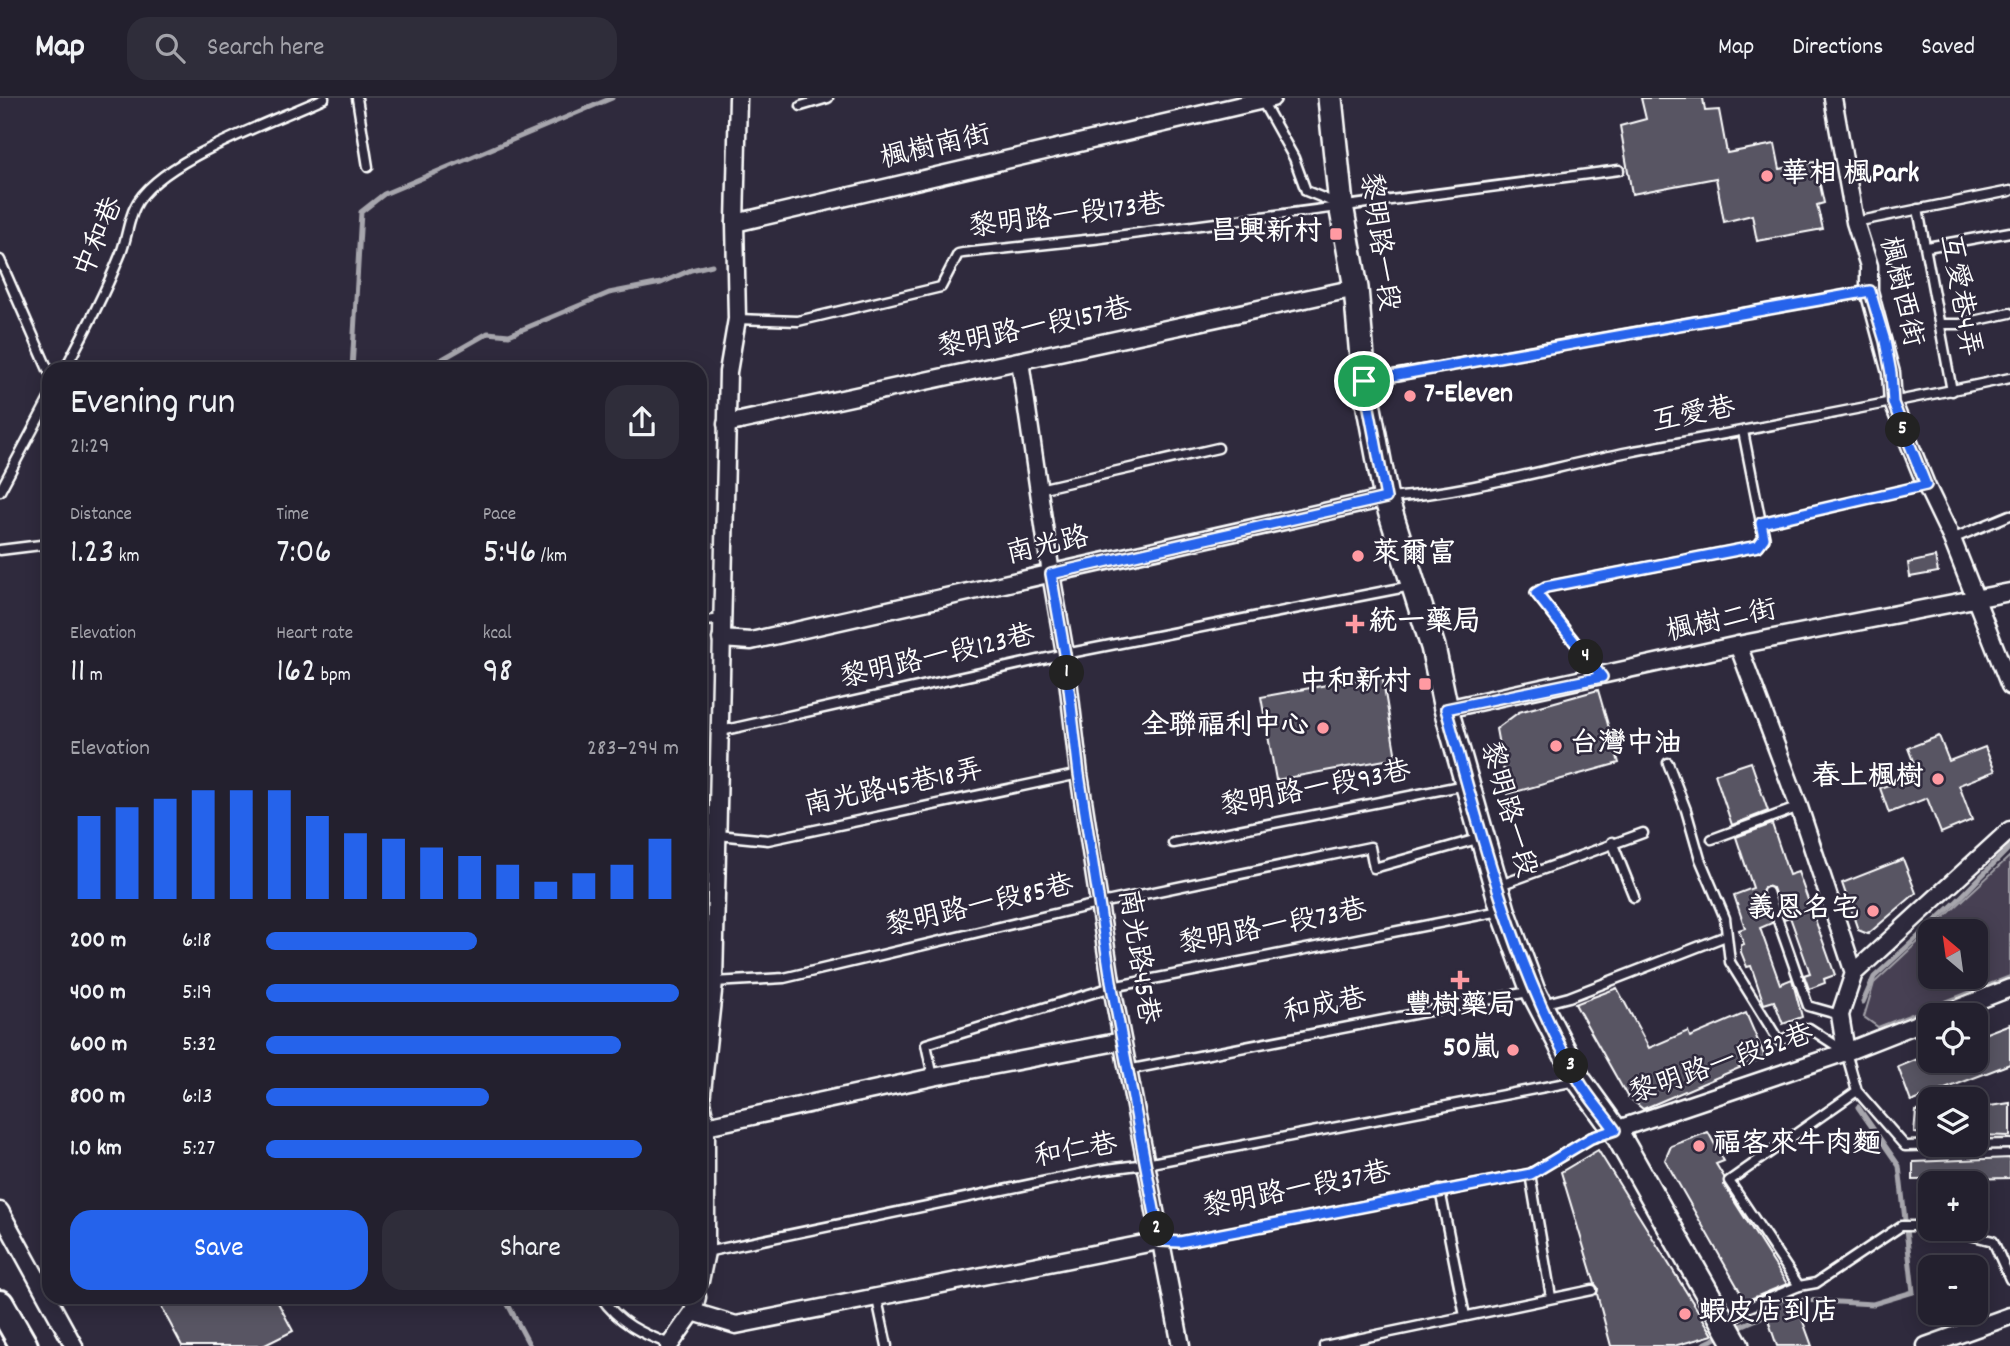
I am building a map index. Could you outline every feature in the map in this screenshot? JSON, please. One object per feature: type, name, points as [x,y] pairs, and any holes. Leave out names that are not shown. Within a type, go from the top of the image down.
[{"type":"highway","points":[[0,1304],[24,1346]]},
{"type":"main road","name":"黎明路一段","points":[[1330,98],[1341,205],[1356,288],[1364,381],[1386,498],[1433,647],[1446,709],[1503,910],[1537,998],[1578,1080],[1615,1130],[1729,1333]]},
{"type":"street","points":[[707,1029],[714,982],[727,372],[737,319],[735,223],[738,98]]},
{"type":"street","name":"楓樹西街","points":[[1833,98],[1855,222],[1869,267],[1870,291],[1885,341],[1893,403],[1926,485],[1952,539],[2010,686]]},
{"type":"street","name":"楓樹南街","points":[[735,223],[1264,99]]},
{"type":"street","name":"黎明路一段157巷","points":[[726,424],[1356,288]]},
{"type":"street","name":"南光路45巷","points":[[1020,361],[1112,987],[1181,1346]]},
{"type":"street","name":"南光路","points":[[720,639],[751,641],[1386,498]]},
{"type":"street","name":"楓樹二街","points":[[1446,709],[1602,677],[1738,645],[2010,592]]},
{"type":"street","points":[[1738,645],[1799,807],[1854,973]]},
{"type":"street","points":[[1846,1052],[1840,1015],[1854,973],[2010,830]]},
{"type":"street","points":[[1972,1003],[2010,988]]},
{"type":"street","name":"黎明路一段32巷","points":[[1615,1130],[1846,1052],[1918,1024]]},
{"type":"street","points":[[707,1126],[933,1077],[1122,1041]]},
{"type":"street","points":[[0,1211],[42,1288]]},
{"type":"street","name":"黎明路一段37巷","points":[[695,1304],[737,1325],[1160,1241]]},
{"type":"street","points":[[51,1304],[74,1346]]},
{"type":"street","points":[[670,1345],[695,1304]]},
{"type":"street","points":[[1926,1346],[2010,1316]]},
{"type":"lane","name":"中和巷","points":[[68,362],[117,265],[128,237],[134,208],[140,199],[193,157],[324,98]]},
{"type":"lane","points":[[357,98],[368,167]]},
{"type":"lane","points":[[801,106],[828,98]]},
{"type":"lane","points":[[1264,99],[1294,158],[1306,191],[1341,205]]},
{"type":"lane","name":"黎明路一段173巷","points":[[737,319],[798,321],[941,287],[958,254],[963,253],[1094,239],[1619,170]]},
{"type":"lane","points":[[1855,222],[2010,191]]},
{"type":"lane","name":"互愛巷4弄","points":[[1918,209],[1952,390]]},
{"type":"lane","points":[[1927,247],[2010,232]]},
{"type":"lane","points":[[0,260],[45,362]]},
{"type":"lane","points":[[1364,381],[1870,291]]},
{"type":"lane","points":[[1940,324],[1960,324],[2010,313]]},
{"type":"lane","name":"互愛巷","points":[[1386,498],[1435,495],[1626,453],[1893,403],[2010,378]]},
{"type":"lane","points":[[0,491],[42,412]]},
{"type":"lane","points":[[1602,677],[1536,593],[1546,587],[1758,546],[1764,538],[1742,431]]},
{"type":"lane","points":[[1039,489],[1218,449]]},
{"type":"lane","points":[[1761,523],[1926,485]]},
{"type":"lane","points":[[1952,539],[2010,515]]},
{"type":"lane","points":[[0,550],[42,545]]},
{"type":"lane","name":"黎明路一段123巷","points":[[721,731],[1065,654],[1414,586]]},
{"type":"lane","points":[[707,621],[720,619]]},
{"type":"lane","points":[[1668,764],[1686,810],[1700,859],[1725,918],[1730,962],[1779,1041],[1809,1028],[1846,1052],[1857,1091],[1905,1146],[2010,1144]]},
{"type":"lane","name":"南光路45巷18弄","points":[[718,835],[768,841],[1079,774]]},
{"type":"lane","name":"黎明路一段93巷","points":[[1173,843],[1468,784]]},
{"type":"lane","points":[[1712,839],[1799,807]]},
{"type":"lane","points":[[1497,886],[1643,832]]},
{"type":"lane","name":"黎明路一段85巷","points":[[714,982],[784,978],[1101,903],[1370,847],[1374,869],[1483,838]]},
{"type":"lane","points":[[1612,842],[1634,898]]},
{"type":"lane","points":[[1768,892],[1808,1006],[1840,1015]]},
{"type":"lane","name":"黎明路一段73巷","points":[[933,1077],[926,1044],[1112,987],[1503,910]]},
{"type":"lane","name":"和成巷","points":[[1127,1070],[1537,998],[1569,997],[1726,936]]},
{"type":"lane","name":"和仁巷","points":[[707,1252],[1099,1170],[1146,1164],[1578,1080]]},
{"type":"lane","points":[[1799,1286],[1729,1181],[1857,1091]]},
{"type":"lane","name":"黎明路一段37巷","points":[[1160,1241],[1180,1242],[1440,1189],[1531,1174],[1591,1138],[1615,1130]]},
{"type":"lane","points":[[1531,1174],[1551,1297]]},
{"type":"lane","points":[[1440,1189],[1465,1316]]},
{"type":"lane","points":[[1729,1333],[1747,1308],[1799,1286],[1816,1283],[1901,1226],[1918,1226]]},
{"type":"lane","points":[[1988,1240],[1993,1241],[2010,1279]]},
{"type":"lane","points":[[1324,1346],[1592,1290]]},
{"type":"lane","points":[[877,1299],[887,1346]]},
{"type":"lane","points":[[606,1304],[640,1334],[670,1345]]},
{"type":"shaded area","points":[[2010,856],[2010,976],[1988,984],[1988,919],[1943,919]]},
{"type":"shaded area","points":[[1918,942],[1918,989],[1976,989],[1940,1003],[1918,1003],[1918,1012],[1878,1027],[1864,1017],[1874,983]]},
{"type":"building","name":"華相 楓Park","points":[[1641,98],[1703,98],[1705,111],[1719,110],[1727,153],[1775,144],[1780,169],[1815,162],[1824,203],[1817,205],[1823,229],[1757,241],[1752,215],[1724,222],[1716,178],[1632,194],[1620,126],[1646,119]]},
{"type":"building","points":[[1935,557],[1938,572],[1910,577],[1908,563]]},
{"type":"building","points":[[1382,675],[1396,758],[1276,780],[1261,697]]},
{"type":"building","name":"台灣中油","points":[[1598,690],[1619,763],[1508,794],[1496,729],[1519,712]]},
{"type":"building","name":"春上楓樹","points":[[1939,736],[1949,761],[1985,747],[1995,771],[1959,785],[1972,820],[1941,833],[1927,798],[1889,813],[1880,788],[1918,774],[1908,748]]},
{"type":"building","points":[[1751,762],[1768,811],[1732,825],[1715,774]]},
{"type":"building","points":[[1772,824],[1789,875],[1798,872],[1835,975],[1824,979],[1825,983],[1809,989],[1804,975],[1810,973],[1790,917],[1784,919],[1773,888],[1764,887],[1762,894],[1772,923],[1760,928],[1780,984],[1792,979],[1802,1017],[1783,1024],[1774,1001],[1764,1004],[1751,966],[1747,967],[1741,952],[1741,945],[1744,944],[1739,930],[1745,928],[1734,895],[1753,888],[1736,837]]},
{"type":"building","name":"義恩名宅","points":[[1903,859],[1916,893],[1868,934],[1858,930],[1842,883]]},
{"type":"building","points":[[1617,988],[1649,1048],[1688,1031],[1690,1037],[1746,1013],[1765,1057],[1643,1109],[1627,1096],[1575,1004]]},
{"type":"building","points":[[2010,1024],[2010,1064],[1988,1072],[1988,1032]]},
{"type":"building","points":[[1918,1059],[1918,1073],[1987,1073],[1950,1087],[1918,1087],[1918,1099],[1911,1102],[1898,1067]]},
{"type":"building","points":[[2010,1103],[2010,1136],[1988,1135],[1988,1106]]},
{"type":"building","points":[[1918,1111],[1918,1133],[1914,1133]]},
{"type":"building","points":[[1708,1132],[1724,1161],[1716,1164],[1724,1177],[1724,1185],[1787,1284],[1748,1300],[1745,1300],[1665,1160],[1671,1146]]},
{"type":"building","points":[[1598,1150],[1713,1335],[1674,1346],[1611,1346],[1597,1294],[1598,1288],[1561,1172]]},
{"type":"building","points":[[2010,1158],[2010,1178],[1988,1178],[1988,1171],[1918,1171],[1918,1180],[1913,1180],[1913,1162]]},
{"type":"building","points":[[1794,1295],[1812,1346],[1777,1346],[1764,1308]]},
{"type":"building","points":[[160,1304],[279,1304],[293,1331],[263,1346],[182,1346]]},
{"type":"waterway","points":[[352,362],[361,212],[384,194],[612,98]]},
{"type":"waterway","points":[[437,362],[488,333],[509,335],[609,293],[661,283],[691,270],[712,265]]},
{"type":"waterway","points":[[1863,1002],[1874,977],[1957,901],[2010,847]]},
{"type":"waterway","points":[[1792,1304],[1803,1300],[1873,1304],[1913,1292],[1899,1166],[1858,1107]]},
{"type":"waterway","points":[[508,1304],[530,1346]]},
{"type":"waterway","points":[[1734,1329],[1773,1312]]},
{"type":"waterway","points":[[1704,1344],[1725,1334]]},
{"type":"place","name":"華相 楓Park","points":[[1767,176]]},
{"type":"place","name":"昌興新村","points":[[1336,234]]},
{"type":"place","name":"7-Eleven","points":[[1410,396]]},
{"type":"place","name":"萊爾富","points":[[1358,556]]},
{"type":"place","name":"統一藥局","points":[[1355,624]]},
{"type":"place","name":"中和新村","points":[[1425,684]]},
{"type":"place","name":"全聯福利中心","points":[[1323,728]]},
{"type":"place","name":"台灣中油","points":[[1556,746]]},
{"type":"place","name":"春上楓樹","points":[[1938,779]]},
{"type":"place","name":"義恩名宅","points":[[1873,911]]},
{"type":"place","name":"豐樹藥局","points":[[1460,980]]},
{"type":"place","name":"50嵐","points":[[1513,1050]]},
{"type":"place","name":"福客來牛肉麵","points":[[1699,1146]]},
{"type":"place","name":"蝦皮店到店","points":[[1685,1314]]},
{"type":"route","points":[[1870,291],[1885,341],[1893,403],[1926,485],[1761,523],[1764,538],[1758,546],[1546,587],[1536,593],[1602,677],[1446,709],[1503,910],[1533,991],[1578,1080],[1615,1130],[1591,1138],[1531,1174],[1440,1189],[1180,1242],[1160,1241],[1112,987],[1071,720],[1065,654],[1051,574],[1386,498],[1364,381],[1870,291]]}]
